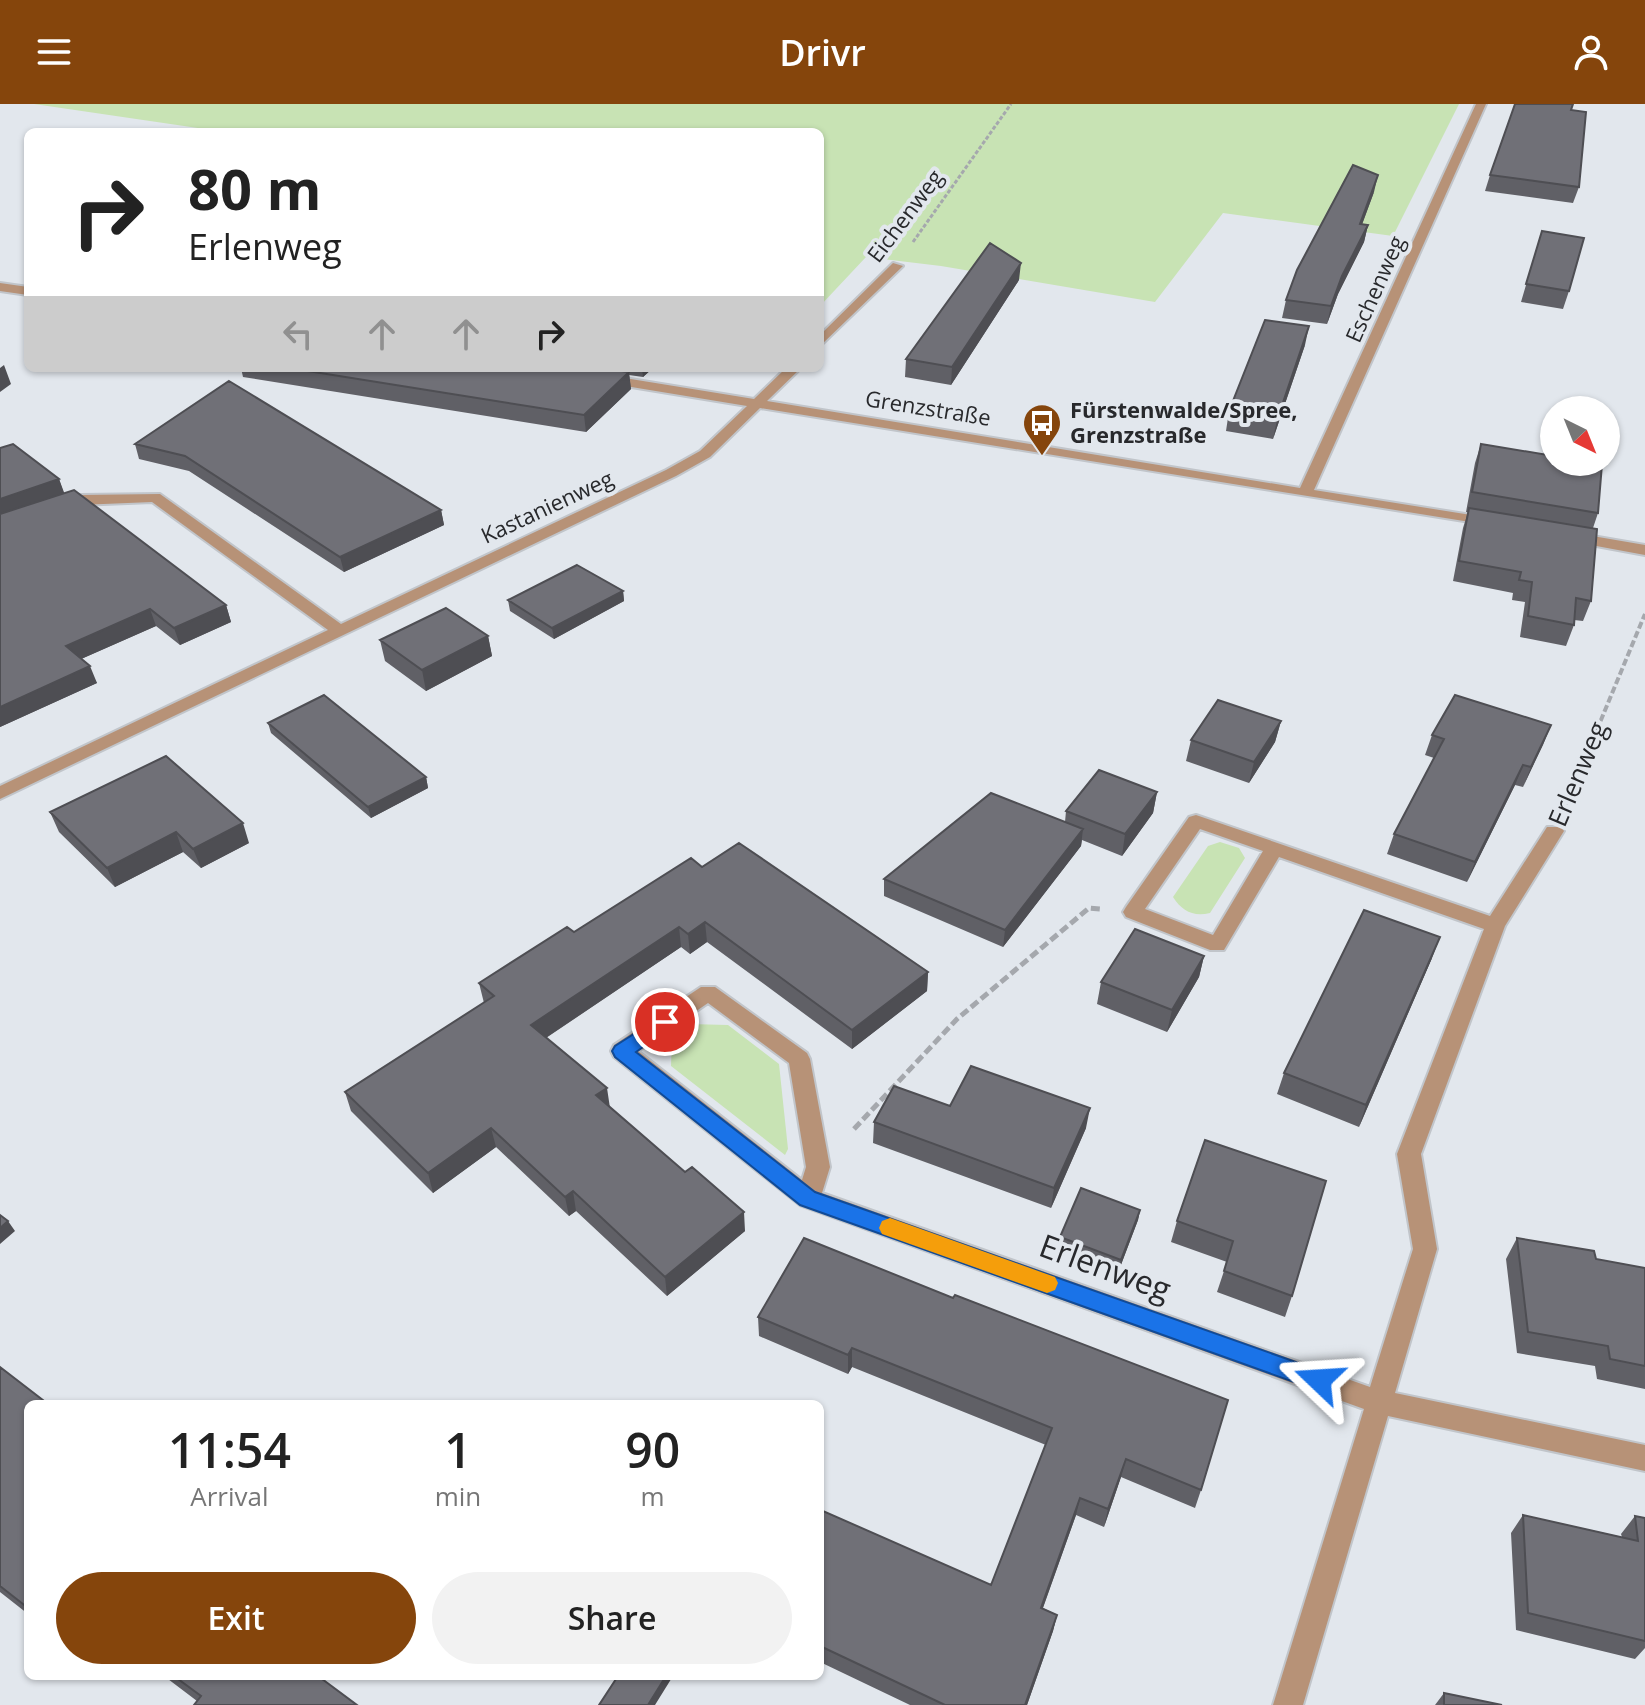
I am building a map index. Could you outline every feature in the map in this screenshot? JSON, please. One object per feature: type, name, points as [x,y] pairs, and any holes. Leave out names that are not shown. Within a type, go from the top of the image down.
[{"type":"street","name":"Eschenweg","points":[[1306,491],[1481,104]]},
{"type":"street","name":"Eichenweg","points":[[824,338],[897,266]]},
{"type":"street","points":[[0,287],[24,290]]},
{"type":"street","points":[[759,402],[790,372]]},
{"type":"street","name":"Grenzstraße","points":[[594,377],[1506,526]]},
{"type":"street","name":"Kastanienweg","points":[[0,793],[671,473],[705,454],[759,402]]},
{"type":"street","points":[[49,507],[81,499],[155,497],[340,631]]},
{"type":"street","points":[[1552,534],[1645,550]]},
{"type":"street","points":[[1275,848],[1217,945],[1133,912],[1196,821],[1275,848],[1495,925]]},
{"type":"street","name":"Erlenweg","points":[[1288,1705],[1425,1249],[1409,1154],[1495,925],[1554,831]]},
{"type":"street","name":"Erlenweg","points":[[808,1198],[818,1167],[799,1059],[708,992],[622,1051],[808,1198],[1379,1402],[1645,1458]]},
{"type":"path","name":"Eichenweg","points":[[897,266],[1011,104]]},
{"type":"path","name":"Erlenweg","points":[[1554,831],[1645,614]]},
{"type":"path","points":[[818,1167],[957,1019],[1089,908],[1133,912]]},
{"type":"green space","points":[[34,104],[1459,104],[1393,236],[1223,213],[1155,302],[941,266],[866,257],[824,302],[824,128],[198,128]]},
{"type":"green space","points":[[1220,842],[1239,848],[1245,858],[1210,913],[1188,912],[1173,897],[1208,846]]},
{"type":"green space","points":[[689,1024],[728,1025],[779,1064],[788,1149],[785,1155],[671,1066],[672,1036]]},
{"type":"building","points":[[1515,104],[1573,104],[1571,110],[1586,112],[1579,187],[1490,175]]},
{"type":"building","points":[[1353,165],[1378,175],[1360,224],[1368,225],[1342,276],[1331,306],[1286,300],[1297,270]]},
{"type":"building","points":[[1542,231],[1584,238],[1569,291],[1526,284]]},
{"type":"building","points":[[990,243],[1021,263],[952,367],[906,359]]},
{"type":"building","points":[[1265,320],[1309,326],[1277,420],[1229,411]]},
{"type":"building","points":[[314,372],[629,372],[584,415]]},
{"type":"building","points":[[229,381],[441,510],[340,557],[185,456],[135,444]]},
{"type":"building","points":[[13,444],[59,479],[0,499],[0,448]]},
{"type":"building","points":[[1481,444],[1540,454],[1540,476],[1601,476],[1598,513],[1472,492]]},
{"type":"building","points":[[74,490],[226,605],[174,628],[150,609],[66,646],[90,666],[0,707],[0,514]]},
{"type":"building","points":[[1469,508],[1597,529],[1591,601],[1576,598],[1574,625],[1528,616],[1532,582],[1519,580],[1521,572],[1459,561]]},
{"type":"building","points":[[577,565],[623,591],[552,628],[508,600]]},
{"type":"building","points":[[446,608],[488,636],[422,670],[380,640]]},
{"type":"building","points":[[324,695],[426,777],[368,807],[268,723]]},
{"type":"building","points":[[1455,695],[1551,725],[1531,767],[1523,765],[1475,862],[1394,834],[1444,739],[1432,735]]},
{"type":"building","points":[[1218,700],[1281,721],[1254,762],[1191,740]]},
{"type":"building","points":[[166,756],[243,823],[193,849],[176,832],[107,868],[50,812]]},
{"type":"building","points":[[1099,770],[1157,792],[1125,834],[1066,811]]},
{"type":"building","points":[[991,793],[1083,829],[1005,930],[884,879]]},
{"type":"building","points":[[739,843],[928,972],[852,1030],[705,922],[688,934],[679,927],[531,1025],[607,1088],[596,1095],[685,1172],[692,1167],[744,1212],[665,1277],[573,1191],[565,1197],[491,1128],[428,1173],[345,1092],[494,996],[479,983],[567,927],[574,932],[691,858],[702,867]]},
{"type":"building","points":[[1364,910],[1440,937],[1366,1105],[1284,1073]]},
{"type":"building","points":[[1135,929],[1204,956],[1172,1010],[1101,982]]},
{"type":"building","points":[[971,1066],[1090,1108],[1054,1188],[874,1122],[894,1086],[950,1106]]},
{"type":"building","points":[[1205,1140],[1326,1181],[1292,1296],[1224,1271],[1233,1241],[1177,1221]]},
{"type":"building","points":[[1081,1188],[1140,1210],[1121,1260],[1060,1237]]},
{"type":"building","points":[[0,1215],[8,1221],[0,1228]]},
{"type":"building","points":[[804,1238],[953,1298],[955,1295],[1228,1400],[1201,1490],[1126,1459],[1108,1509],[1080,1498],[1041,1608],[1057,1615],[1025,1705],[945,1705],[824,1648],[824,1511],[991,1585],[1052,1428],[852,1348],[848,1355],[758,1317]]},
{"type":"building","points":[[1517,1238],[1594,1251],[1596,1259],[1645,1268],[1645,1366],[1610,1359],[1608,1346],[1528,1332]]},
{"type":"building","points":[[0,1367],[43,1400],[24,1400],[24,1605],[0,1586]]},
{"type":"building","points":[[1523,1515],[1638,1541],[1635,1516],[1645,1518],[1645,1641],[1528,1613]]},
{"type":"building","points":[[179,1680],[323,1680],[357,1705],[194,1705],[201,1696]]},
{"type":"building","points":[[615,1680],[664,1680],[648,1705],[599,1705]]},
{"type":"building","points":[[1444,1693],[1502,1705],[1444,1705]]},
{"type":"slow traffic","points":[[890,1228],[1047,1283]]},
{"type":"place","name":"Fürstenwalde/Spree, Grenzstraße","points":[[1042,457]]},
{"type":"route","points":[[665,1022],[622,1051],[808,1198],[1319,1380]]}]
